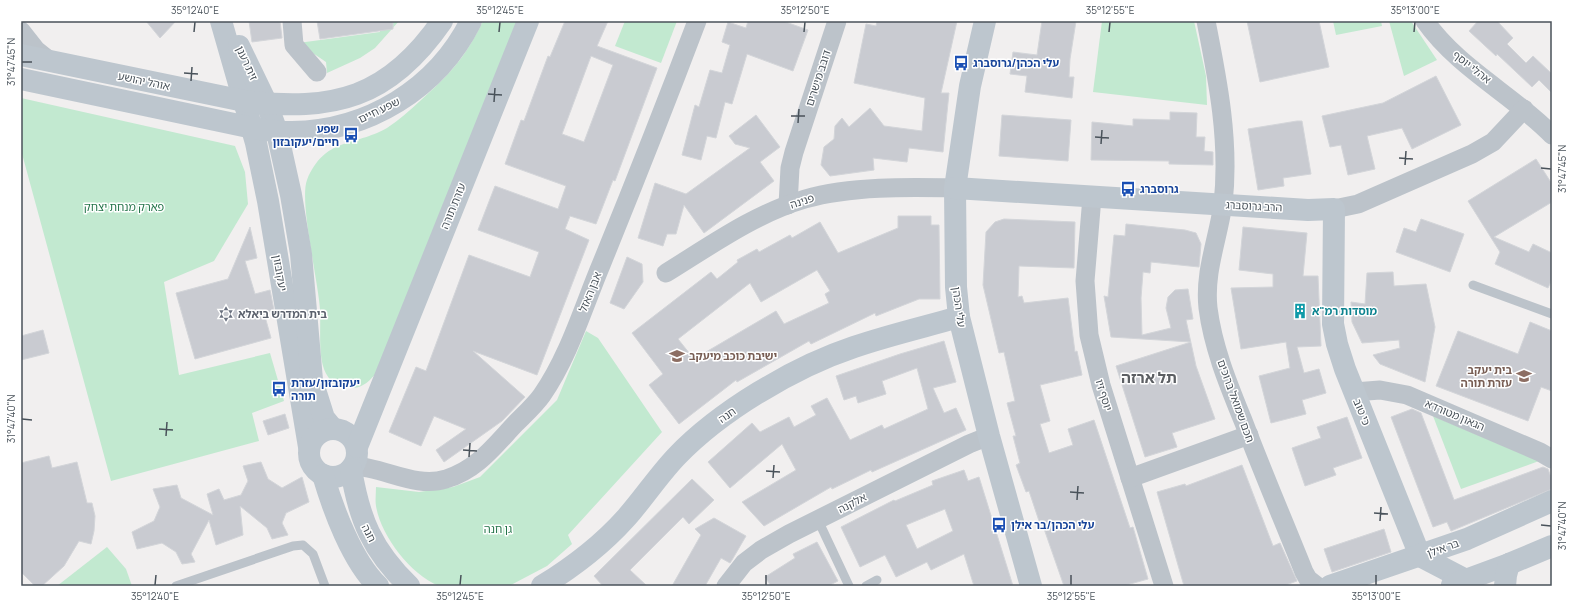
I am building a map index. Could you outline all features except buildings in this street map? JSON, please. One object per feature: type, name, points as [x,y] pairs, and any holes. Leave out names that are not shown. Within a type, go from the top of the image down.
[{"type":"street","name":"זית רענן","points":[[220,21],[244,101]]},
{"type":"street","name":"זית רענן","points":[[228,21],[267,104]]},
{"type":"street","points":[[292,21],[294,45],[317,72]]},
{"type":"street","name":"שפע חיים","points":[[267,104],[322,104],[364,92],[384,82],[401,69],[417,54],[442,21]]},
{"type":"street","name":"שפע חיים","points":[[252,128],[277,132],[307,132],[357,122],[393,106],[409,95],[435,71],[448,56],[471,21]]},
{"type":"street","name":"עזרת תורה","points":[[355,458],[528,21]]},
{"type":"street","name":"אבן האזל","points":[[355,458],[367,466],[398,476],[427,481],[445,480],[463,473],[480,461],[542,396],[560,364],[653,136],[697,21]]},
{"type":"street","name":"דובב מישרים","points":[[788,205],[790,168],[794,152],[837,21]]},
{"type":"street","name":"עלי הכהן","points":[[985,21],[970,86],[955,188],[955,245],[959,317],[989,436],[1031,586]]},
{"type":"street","name":"חכם שמואל ברוכים","points":[[1206,21],[1218,83],[1225,149],[1222,204],[1212,251],[1207,288],[1212,332],[1225,374],[1305,575],[1317,586]]},
{"type":"street","name":"אהלי יוסף","points":[[1425,21],[1435,35],[1454,54],[1524,109],[1552,136]]},
{"type":"street","points":[[21,31],[36,50],[51,62]]},
{"type":"street","name":"אוהל יהושע","points":[[21,56],[244,101],[267,104]]},
{"type":"street","points":[[21,79],[252,128]]},
{"type":"street","name":"יעקובזון","points":[[244,101],[252,128],[268,201],[309,447]]},
{"type":"street","name":"יעקובזון","points":[[267,104],[277,132],[291,195],[301,254],[312,380],[324,418],[336,429]]},
{"type":"street","name":"הרב גרוסברג","points":[[955,188],[1308,210],[1334,209],[1358,204],[1472,154],[1493,142],[1524,109]]},
{"type":"street","name":"פנינה","points":[[666,273],[743,225],[788,205],[830,193],[865,190],[955,188]]},
{"type":"street","name":"יוסף זיו","points":[[1092,197],[1085,281],[1089,335],[1094,360],[1164,586]]},
{"type":"street","name":"כי טוב","points":[[1334,209],[1333,324],[1337,344],[1354,392],[1420,556]]},
{"type":"street","name":"חנה","points":[[542,586],[588,556],[626,519],[676,458],[701,435],[724,416],[764,390],[814,363],[853,347],[959,317]]},
{"type":"street","name":"הגאון מטורדא","points":[[1354,392],[1380,390],[1407,395],[1540,452],[1552,459]]},
{"type":"street","name":"עזרת תורה","points":[[336,429],[348,424],[363,412],[380,392]]},
{"type":"street","points":[[336,429],[351,437],[355,458],[338,476],[322,474],[311,463],[309,447],[312,440],[318,434],[336,429]]},
{"type":"street","points":[[1130,478],[1249,435]]},
{"type":"street","name":"אלקנה","points":[[726,586],[744,563],[761,550],[965,446],[989,436]]},
{"type":"street","name":"חנה","points":[[355,458],[355,497],[361,516],[373,542],[390,568],[409,586]]},
{"type":"street","name":"חנה","points":[[322,474],[333,505],[355,552],[378,586]]},
{"type":"street","name":"בר אילן","points":[[1330,586],[1467,539],[1552,501]]},
{"type":"street","points":[[1420,556],[1464,584],[1552,546]]},
{"type":"street","points":[[1505,586],[1509,564]]},
{"type":"lane","points":[[1473,285],[1552,314]]},
{"type":"lane","points":[[818,520],[849,586]]},
{"type":"lane","points":[[176,586],[293,546],[303,545],[313,554],[325,586]]},
{"type":"lane","points":[[866,586],[877,580]]},
{"type":"green space","points":[[379,21],[399,21],[375,48],[360,58],[327,73],[326,62],[298,43],[380,32]]},
{"type":"green space","points":[[483,21],[519,21],[375,375],[360,387],[352,388],[339,386],[332,382],[327,376],[322,362],[319,296],[305,205],[307,180],[314,166],[322,156],[341,145],[375,134],[387,128],[420,101],[456,65],[470,45]]},
{"type":"green space","points":[[625,21],[677,21],[661,63],[615,46]]},
{"type":"green space","points":[[1102,21],[1194,21],[1206,76],[1207,105],[1093,92]]},
{"type":"green space","points":[[1333,21],[1381,21],[1382,26],[1336,35]]},
{"type":"green space","points":[[1389,21],[1411,21],[1437,60],[1404,76]]},
{"type":"green space","name":"פארק מנחת יצחק","points":[[21,98],[235,146],[245,172],[248,204],[214,261],[164,282],[179,375],[270,353],[284,401],[252,413],[259,441],[111,481],[21,150]]},
{"type":"green space","name":"גן חנה","points":[[586,331],[598,338],[662,432],[568,535],[572,544],[547,566],[509,586],[439,586],[428,580],[418,573],[398,553],[390,541],[379,518],[376,504],[376,487],[419,492],[453,487],[480,477],[557,400]]},
{"type":"green space","points":[[1433,416],[1539,461],[1461,489]]},
{"type":"green space","points":[[107,547],[126,569],[132,586],[57,586]]},
{"type":"place","name":"עלי הכהן/גרוסברג","points":[[961,63]]},
{"type":"place","name":"שפע חיים/יעקובזון","points":[[351,135]]},
{"type":"place","name":"גרוסברג","points":[[1128,189]]},
{"type":"place","name":"מוסדות רמ\"א","points":[[1300,311]]},
{"type":"place","name":"בית המדרש ביאלא","points":[[226,314]]},
{"type":"place","name":"ישיבת כוכב מיעקב","points":[[677,356]]},
{"type":"place","name":"בית יעקב עזרת תורה","points":[[1524,376]]},
{"type":"place","name":"יעקובזון/עזרת תורה","points":[[279,389]]},
{"type":"place","name":"עלי הכהן/בר אילן","points":[[999,525]]},
{"type":"district","name":"תל ארזה","points":[[1149,378]]}]
